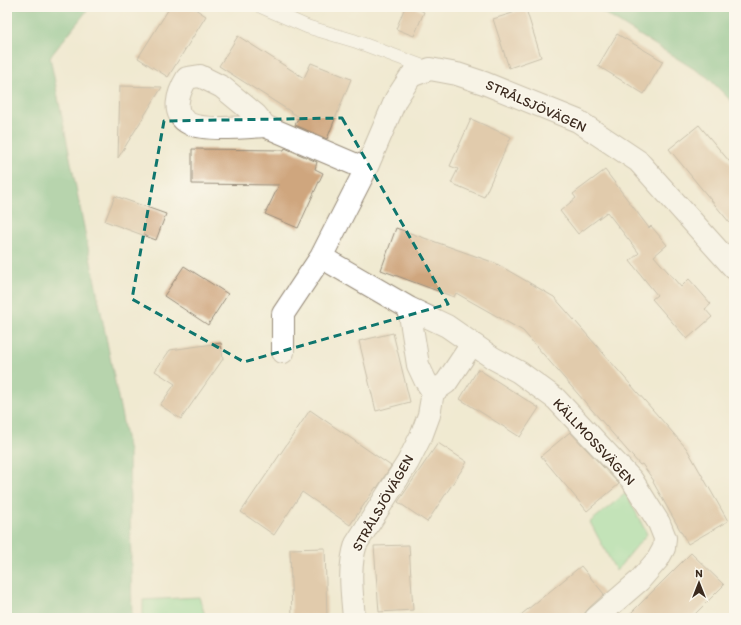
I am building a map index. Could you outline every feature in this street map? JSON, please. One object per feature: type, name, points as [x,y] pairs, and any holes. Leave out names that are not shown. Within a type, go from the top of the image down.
[{"type":"street","points":[[283,352],[283,314],[321,257],[366,169],[396,99],[411,76],[430,69]]},
{"type":"street","name":"STRÅLSJÖVÄGEN","points":[[430,69],[456,74],[484,83],[578,121],[638,161],[734,268]]},
{"type":"street","points":[[265,126],[366,169]]},
{"type":"street","points":[[321,257],[409,308],[447,326],[472,344],[446,383],[433,392],[418,365],[409,308]]},
{"type":"street","name":"KÄLLMOSSVÄGEN","points":[[472,344],[493,358],[519,372],[556,399],[632,480],[659,523],[665,538],[664,548],[658,559],[639,581],[596,618]]},
{"type":"street","name":"STRÅLSJÖVÄGEN","points":[[354,618],[351,558],[356,544],[408,462],[422,434],[429,415],[433,392]]},
{"type":"lane","points":[[262,7],[308,26],[355,41],[430,69]]},
{"type":"highlighted area","points":[[342,118],[448,304],[244,362],[132,299],[164,121]]},
{"type":"green space","points":[[7,7],[90,7],[50,57],[129,452],[132,618],[7,618]]},
{"type":"green space","points":[[594,7],[734,7],[734,104],[707,77]]},
{"type":"green space","points":[[626,493],[647,534],[616,571],[590,522]]},
{"type":"green space","points":[[199,597],[206,618],[143,618],[143,600]]},
{"type":"building","points":[[170,7],[192,7],[206,16],[168,77],[138,58]]},
{"type":"building","points":[[405,7],[414,7],[424,12],[414,36],[396,29]]},
{"type":"building","points":[[526,9],[541,57],[509,68],[493,19]]},
{"type":"building","points":[[617,34],[663,61],[644,94],[598,66]]},
{"type":"building","points":[[238,36],[304,78],[311,63],[351,79],[327,139],[295,125],[299,117],[219,66]]},
{"type":"building","points":[[120,86],[162,87],[118,158]]},
{"type":"building","points":[[471,119],[511,137],[484,197],[451,183],[458,169],[450,166]]},
{"type":"building","points":[[699,125],[734,167],[734,228],[669,149]]},
{"type":"building","points":[[285,148],[317,162],[315,169],[323,173],[298,228],[265,214],[279,185],[192,184],[192,149],[284,150]]},
{"type":"building","points":[[605,170],[649,228],[651,226],[667,245],[654,256],[681,287],[689,279],[711,304],[705,309],[712,317],[687,339],[652,299],[657,295],[630,261],[639,253],[607,212],[578,234],[560,211],[576,198],[573,194]]},
{"type":"building","points":[[115,196],[166,214],[156,240],[105,221]]},
{"type":"building","points":[[396,228],[495,263],[554,297],[687,449],[728,521],[688,544],[653,482],[654,481],[642,464],[640,465],[523,331],[456,293],[454,297],[381,270]]},
{"type":"building","points":[[184,266],[228,294],[208,325],[164,296]]},
{"type":"building","points":[[393,333],[410,402],[376,411],[359,341]]},
{"type":"building","points":[[221,343],[223,359],[181,419],[160,405],[175,384],[155,371],[170,350]]},
{"type":"building","points":[[478,369],[539,408],[520,437],[460,399]]},
{"type":"building","points":[[310,410],[391,466],[350,525],[302,492],[274,535],[241,512]]},
{"type":"building","points":[[570,432],[619,484],[587,511],[541,456]]},
{"type":"building","points":[[438,443],[467,462],[427,522],[398,502]]},
{"type":"building","points":[[409,545],[413,610],[379,612],[374,546]]},
{"type":"building","points":[[325,548],[327,618],[292,618],[290,549]]},
{"type":"building","points":[[691,553],[724,585],[691,618],[626,618]]},
{"type":"building","points":[[581,566],[604,594],[588,609],[584,614],[584,618],[517,618]]}]
